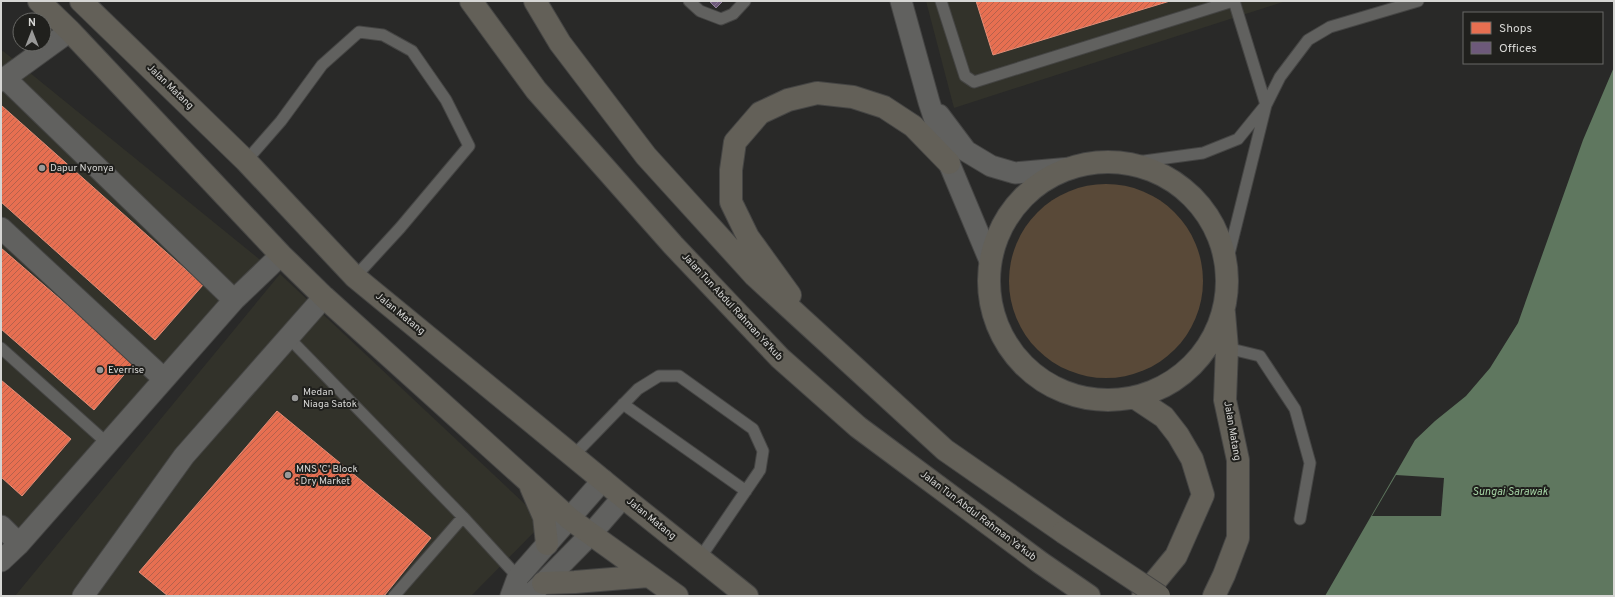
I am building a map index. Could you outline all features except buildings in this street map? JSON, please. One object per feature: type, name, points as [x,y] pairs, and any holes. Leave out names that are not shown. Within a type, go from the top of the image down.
[{"type":"main road","points":[[39,1],[70,31],[281,255],[324,297],[570,519],[677,596]]},
{"type":"main road","name":"Jalan Matang","points":[[81,1],[246,161],[355,277],[574,455],[623,497],[747,596]]},
{"type":"main road","name":"Jalan Tun Abdul Rahman Ya'kub","points":[[471,1],[536,90],[673,245],[780,358],[858,427],[1041,563],[1089,596]]},
{"type":"main road","points":[[535,1],[560,43],[646,156],[754,276],[945,450],[1063,532],[1159,596]]},
{"type":"main road","points":[[816,332],[748,237],[731,202],[735,142],[760,113],[788,100],[817,93],[854,97],[884,107],[913,126],[949,163]]},
{"type":"main road","points":[[1099,164],[1122,164],[1166,177],[1199,205],[1212,223],[1221,241],[1226,266],[1227,286],[1224,310],[1205,351],[1192,365],[1157,390],[1134,397],[1111,401],[1086,399],[1065,393],[1042,381],[1024,366],[1010,349],[1001,331],[994,306],[990,283],[990,261],[998,235],[1006,218],[1018,201],[1032,188],[1049,177],[1071,168],[1099,164]]},
{"type":"main road","name":"Jalan Matang","points":[[1214,596],[1224,575],[1238,538],[1238,460],[1225,400],[1227,348],[1224,310]]},
{"type":"main road","points":[[1134,397],[1164,417],[1178,435],[1192,459],[1203,495],[1176,556],[1143,596]]},
{"type":"main road","points":[[528,480],[544,516],[546,544]]},
{"type":"main road","points":[[527,590],[575,582],[649,576]]},
{"type":"street","points":[[901,1],[928,102],[949,163],[990,261]]},
{"type":"street","points":[[70,31],[3,79],[234,300]]},
{"type":"street","points":[[928,102],[966,151],[991,166],[1015,173],[1071,168]]},
{"type":"street","points":[[1,228],[164,379]]},
{"type":"street","points":[[1,561],[19,544],[234,300],[281,255]]},
{"type":"street","points":[[83,596],[184,456],[324,297]]},
{"type":"street","points":[[527,590],[546,544],[570,519],[603,480]]},
{"type":"street","points":[[527,590],[591,534],[623,497]]},
{"type":"street","points":[[1,526],[19,544]]},
{"type":"lane","points":[[689,1],[700,11],[721,19],[733,14],[745,1]]},
{"type":"lane","points":[[941,1],[964,76],[974,82],[1234,1],[1266,105]]},
{"type":"lane","points":[[1226,266],[1266,105],[1280,77],[1308,40],[1330,27],[1418,1]]},
{"type":"lane","points":[[246,161],[281,121],[322,65],[359,32],[383,35],[412,51],[446,100],[470,146],[400,228],[355,277]]},
{"type":"lane","points":[[1122,164],[1203,153],[1238,139],[1266,105]]},
{"type":"lane","points":[[288,337],[463,517],[527,590]]},
{"type":"lane","points":[[1,348],[107,444]]},
{"type":"lane","points":[[1227,348],[1260,356],[1295,409],[1310,463],[1300,519]]},
{"type":"lane","points":[[574,455],[638,389],[659,376],[679,376],[753,429],[763,451],[760,470],[700,558]]},
{"type":"lane","points":[[623,404],[746,491]]},
{"type":"lane","points":[[394,596],[463,517]]},
{"type":"shaded area","points":[[926,1],[1286,1],[954,108]]},
{"type":"shaded area","points":[[3,51],[264,263],[5,551],[1,546],[1,52]]},
{"type":"shaded area","points":[[1106,184],[1125,186],[1152,196],[1167,206],[1181,220],[1195,244],[1201,262],[1203,281],[1201,300],[1191,327],[1181,342],[1167,356],[1143,370],[1125,376],[1106,378],[1087,376],[1060,366],[1045,356],[1031,342],[1017,318],[1011,300],[1009,281],[1011,262],[1021,235],[1031,220],[1045,206],[1069,192],[1087,186]]},
{"type":"shaded area","name":"Medan Niaga Satok","points":[[280,274],[544,522],[471,596],[15,596]]},
{"type":"water","name":"Sungai Sarawak","points":[[1614,67],[1614,596],[1325,596],[1415,440],[1435,421],[1466,396],[1490,368],[1518,323],[1583,140]]},
{"type":"pier","points":[[1396,475],[1444,478],[1441,516],[1372,516]]},
{"type":"place","name":"Dapur Nyonya","points":[[42,168]]},
{"type":"place","name":"Everrise","points":[[100,370]]},
{"type":"place","name":"Medan Niaga Satok","points":[[295,398]]},
{"type":"place","name":"MNS 'C' Block : Dry Market","points":[[288,475]]}]
